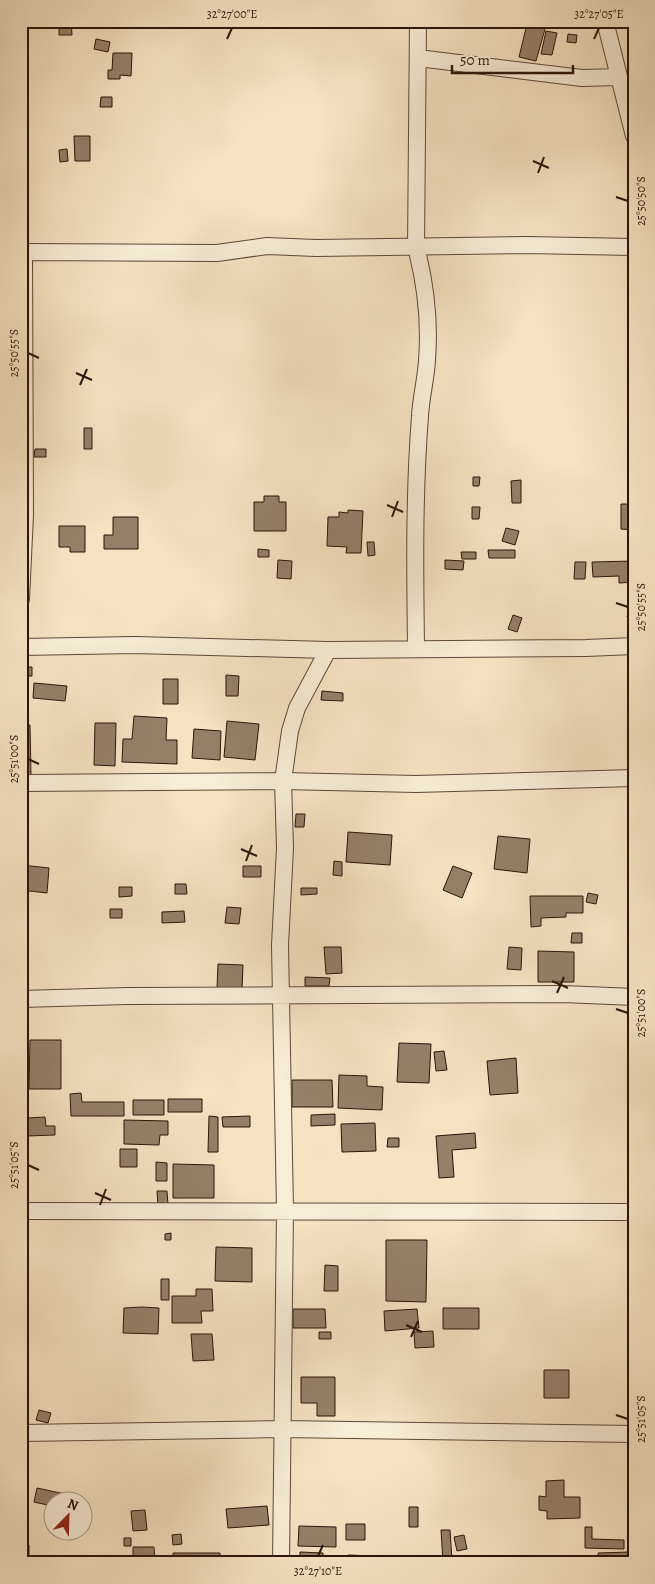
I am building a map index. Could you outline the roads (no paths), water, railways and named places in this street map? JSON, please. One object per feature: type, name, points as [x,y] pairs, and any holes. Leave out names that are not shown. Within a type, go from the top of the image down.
[{"type":"street","points":[[416,648],[415,506],[420,416],[427,361],[428,308],[425,282],[416,247],[418,21]]},
{"type":"street","points":[[605,21],[634,136]]},
{"type":"street","points":[[418,58],[582,78],[618,77]]},
{"type":"street","points":[[21,599],[24,515],[23,252],[217,253],[267,246],[416,247],[526,245],[634,247]]},
{"type":"street","points":[[21,647],[135,645],[328,650],[634,646]]},
{"type":"street","points":[[281,1563],[281,1429],[285,1210],[280,945],[285,848],[283,781],[290,731],[297,708],[328,650]]},
{"type":"street","points":[[21,783],[191,780],[416,784],[634,778]]},
{"type":"street","points":[[21,999],[563,994],[634,997]]},
{"type":"street","points":[[21,1211],[634,1212]]},
{"type":"street","points":[[21,1433],[281,1429],[492,1434],[634,1434]]}]
